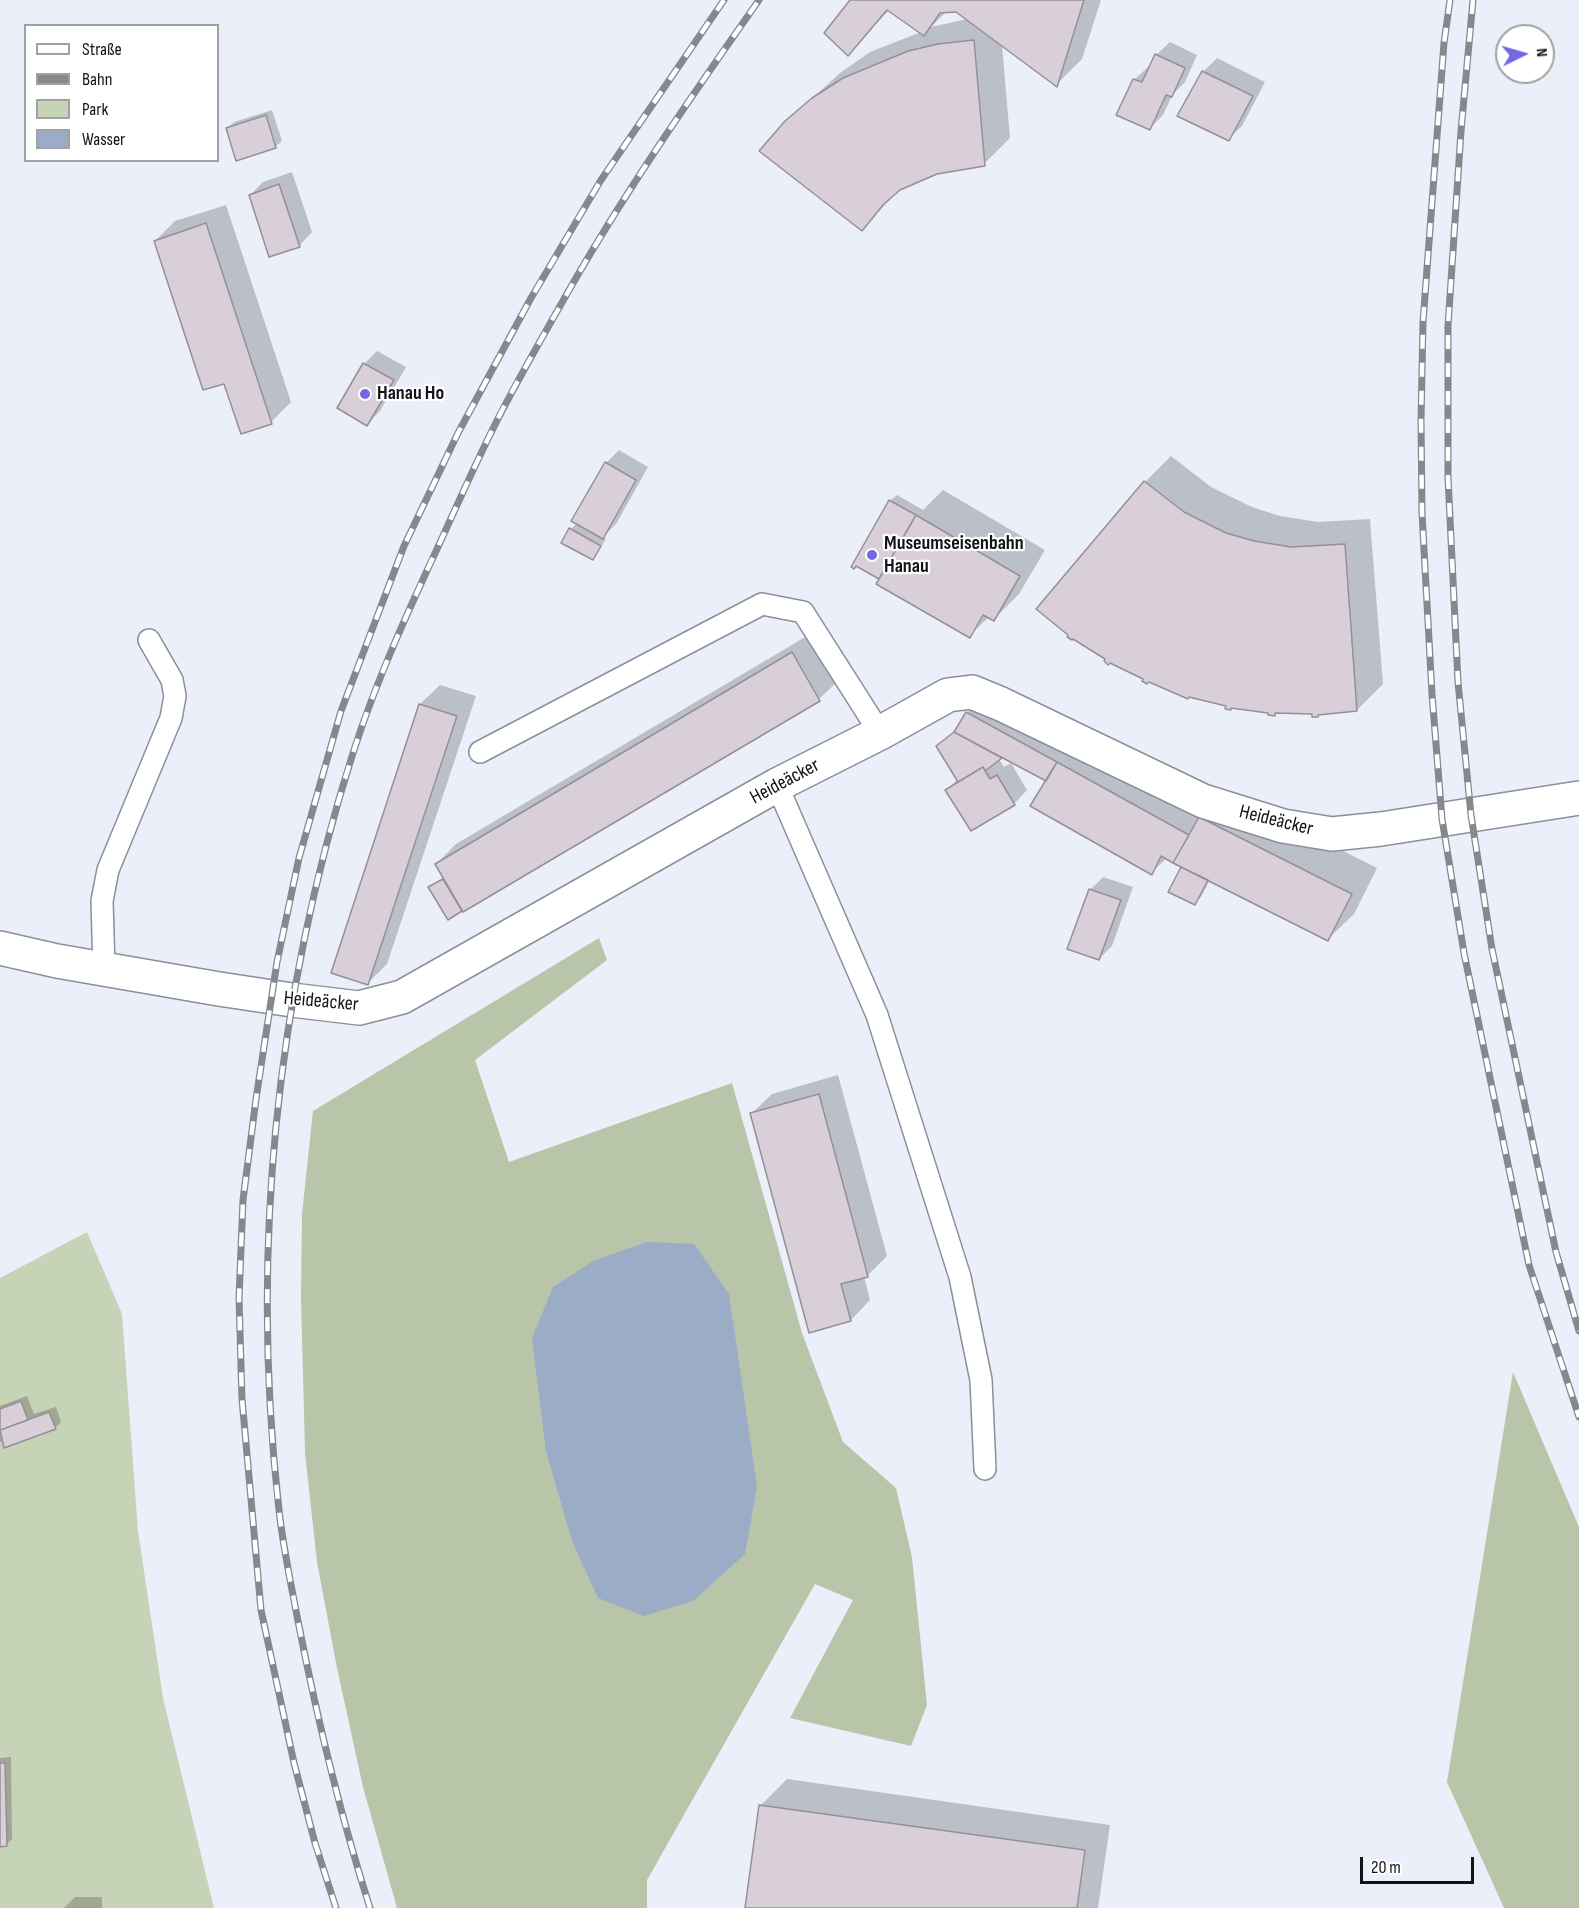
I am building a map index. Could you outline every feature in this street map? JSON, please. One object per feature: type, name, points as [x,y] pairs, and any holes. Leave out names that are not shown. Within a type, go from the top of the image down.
[{"type":"street","name":"Heideäcker","points":[[0,948],[240,993],[359,1008],[388,1002],[402,997],[777,785],[880,733],[948,695],[972,692],[1203,801],[1283,826],[1332,834],[1381,829],[1579,798]]},
{"type":"lane","points":[[480,752],[762,604],[802,612],[880,733]]},
{"type":"lane","points":[[104,969],[102,901],[108,870],[171,718],[175,696],[172,680],[149,640]]},
{"type":"lane","points":[[777,785],[877,1015],[960,1277],[981,1380],[985,1469]]},
{"type":"green space","points":[[599,938],[607,960],[475,1060],[509,1162],[732,1083],[802,1333],[843,1442],[896,1488],[912,1557],[927,1705],[911,1746],[790,1718],[853,1600],[815,1584],[647,1880],[647,1908],[397,1908],[363,1787],[337,1668],[317,1562],[305,1453],[301,1298],[302,1214],[313,1111]]},
{"type":"green space","points":[[87,1232],[122,1314],[138,1531],[163,1698],[214,1908],[0,1908],[0,1278]]},
{"type":"green space","points":[[1513,1372],[1579,1527],[1579,1908],[1504,1908],[1447,1782]]},
{"type":"water","points":[[647,1242],[694,1244],[729,1294],[757,1487],[745,1554],[693,1601],[644,1616],[598,1598],[572,1541],[546,1451],[532,1338],[553,1287],[595,1260]]},
{"type":"building","points":[[850,0],[1084,0],[1057,87],[956,12],[940,13],[924,36],[887,10],[848,56],[824,33]]},
{"type":"building","points":[[974,40],[985,166],[937,174],[900,190],[883,205],[862,231],[759,151],[785,121],[812,98],[843,78],[908,51],[938,44]]},
{"type":"building","points":[[1155,54],[1185,68],[1172,97],[1166,95],[1150,130],[1116,115],[1133,79],[1142,82]]},
{"type":"building","points":[[1202,71],[1253,96],[1229,141],[1177,116]]},
{"type":"building","points":[[266,115],[276,148],[236,161],[226,128]]},
{"type":"building","points":[[279,184],[300,247],[269,257],[249,195]]},
{"type":"building","points":[[206,223],[272,424],[241,434],[224,384],[203,390],[154,241]]},
{"type":"building","name":"Hanau Ho","points":[[363,363],[394,380],[367,426],[337,408]]},
{"type":"building","points":[[605,462],[636,480],[603,539],[571,521]]},
{"type":"building","points":[[1144,481],[1184,512],[1226,533],[1254,541],[1291,547],[1345,544],[1357,711],[1318,715],[1318,717],[1312,717],[1312,714],[1275,713],[1275,716],[1268,715],[1268,713],[1225,709],[1226,706],[1189,697],[1188,699],[1149,682],[1147,684],[1142,681],[1143,679],[1110,663],[1108,665],[1105,659],[1067,637],[1068,635],[1036,609]]},
{"type":"building","points":[[889,500],[916,515],[879,579],[856,566],[854,569],[851,567]]},
{"type":"building","points":[[916,515],[1020,576],[994,621],[983,615],[970,638],[876,584]]},
{"type":"building","points":[[569,528],[601,546],[593,560],[561,543]]},
{"type":"building","points":[[792,652],[820,701],[463,912],[435,864]]},
{"type":"building","points":[[419,704],[457,716],[368,985],[331,973]]},
{"type":"building","points":[[966,712],[1057,762],[1046,781],[954,732]]},
{"type":"building","points":[[954,732],[1002,758],[985,771],[983,767],[958,782],[936,746]]},
{"type":"building","points":[[1057,762],[1189,835],[1173,863],[1161,856],[1152,875],[1030,806]]},
{"type":"building","points":[[983,767],[990,779],[997,775],[1015,805],[971,831],[945,790]]},
{"type":"building","points":[[1199,817],[1352,894],[1328,941],[1173,863]]},
{"type":"building","points":[[1181,867],[1208,880],[1195,905],[1168,892]]},
{"type":"building","points":[[443,879],[462,911],[448,920],[428,887]]},
{"type":"building","points":[[1089,889],[1121,900],[1099,960],[1067,949]]},
{"type":"building","points":[[819,1094],[868,1277],[841,1284],[851,1321],[809,1333],[750,1113]]},
{"type":"building","points":[[21,1401],[28,1420],[0,1430],[0,1409]]},
{"type":"building","points":[[49,1412],[56,1429],[4,1448],[0,1430]]},
{"type":"building","points":[[0,1763],[5,1763],[7,1846],[0,1847]]},
{"type":"building","points":[[759,1805],[1085,1850],[1077,1908],[745,1908]]},
{"type":"railway","points":[[336,1908],[315,1843],[294,1763],[261,1610],[242,1399],[239,1298],[243,1200],[277,962],[299,858],[341,711],[404,546],[458,433],[531,298],[601,180],[724,0]]},
{"type":"railway","points":[[370,1908],[330,1766],[298,1621],[281,1524],[271,1414],[267,1319],[269,1223],[276,1128],[288,1033],[304,939],[326,845],[353,753],[373,697],[406,616],[469,478],[514,389],[609,222],[759,0]]},
{"type":"railway","points":[[1450,0],[1444,43],[1423,322],[1421,420],[1422,513],[1432,694],[1442,819],[1464,953],[1529,1265],[1579,1417]]},
{"type":"railway","points":[[1473,0],[1461,131],[1448,326],[1448,477],[1458,682],[1471,815],[1492,949],[1556,1252],[1579,1331]]},
{"type":"place","name":"Hanau Ho","points":[[365,394]]},
{"type":"place","name":"Museumseisenbahn Hanau","points":[[872,555]]}]
